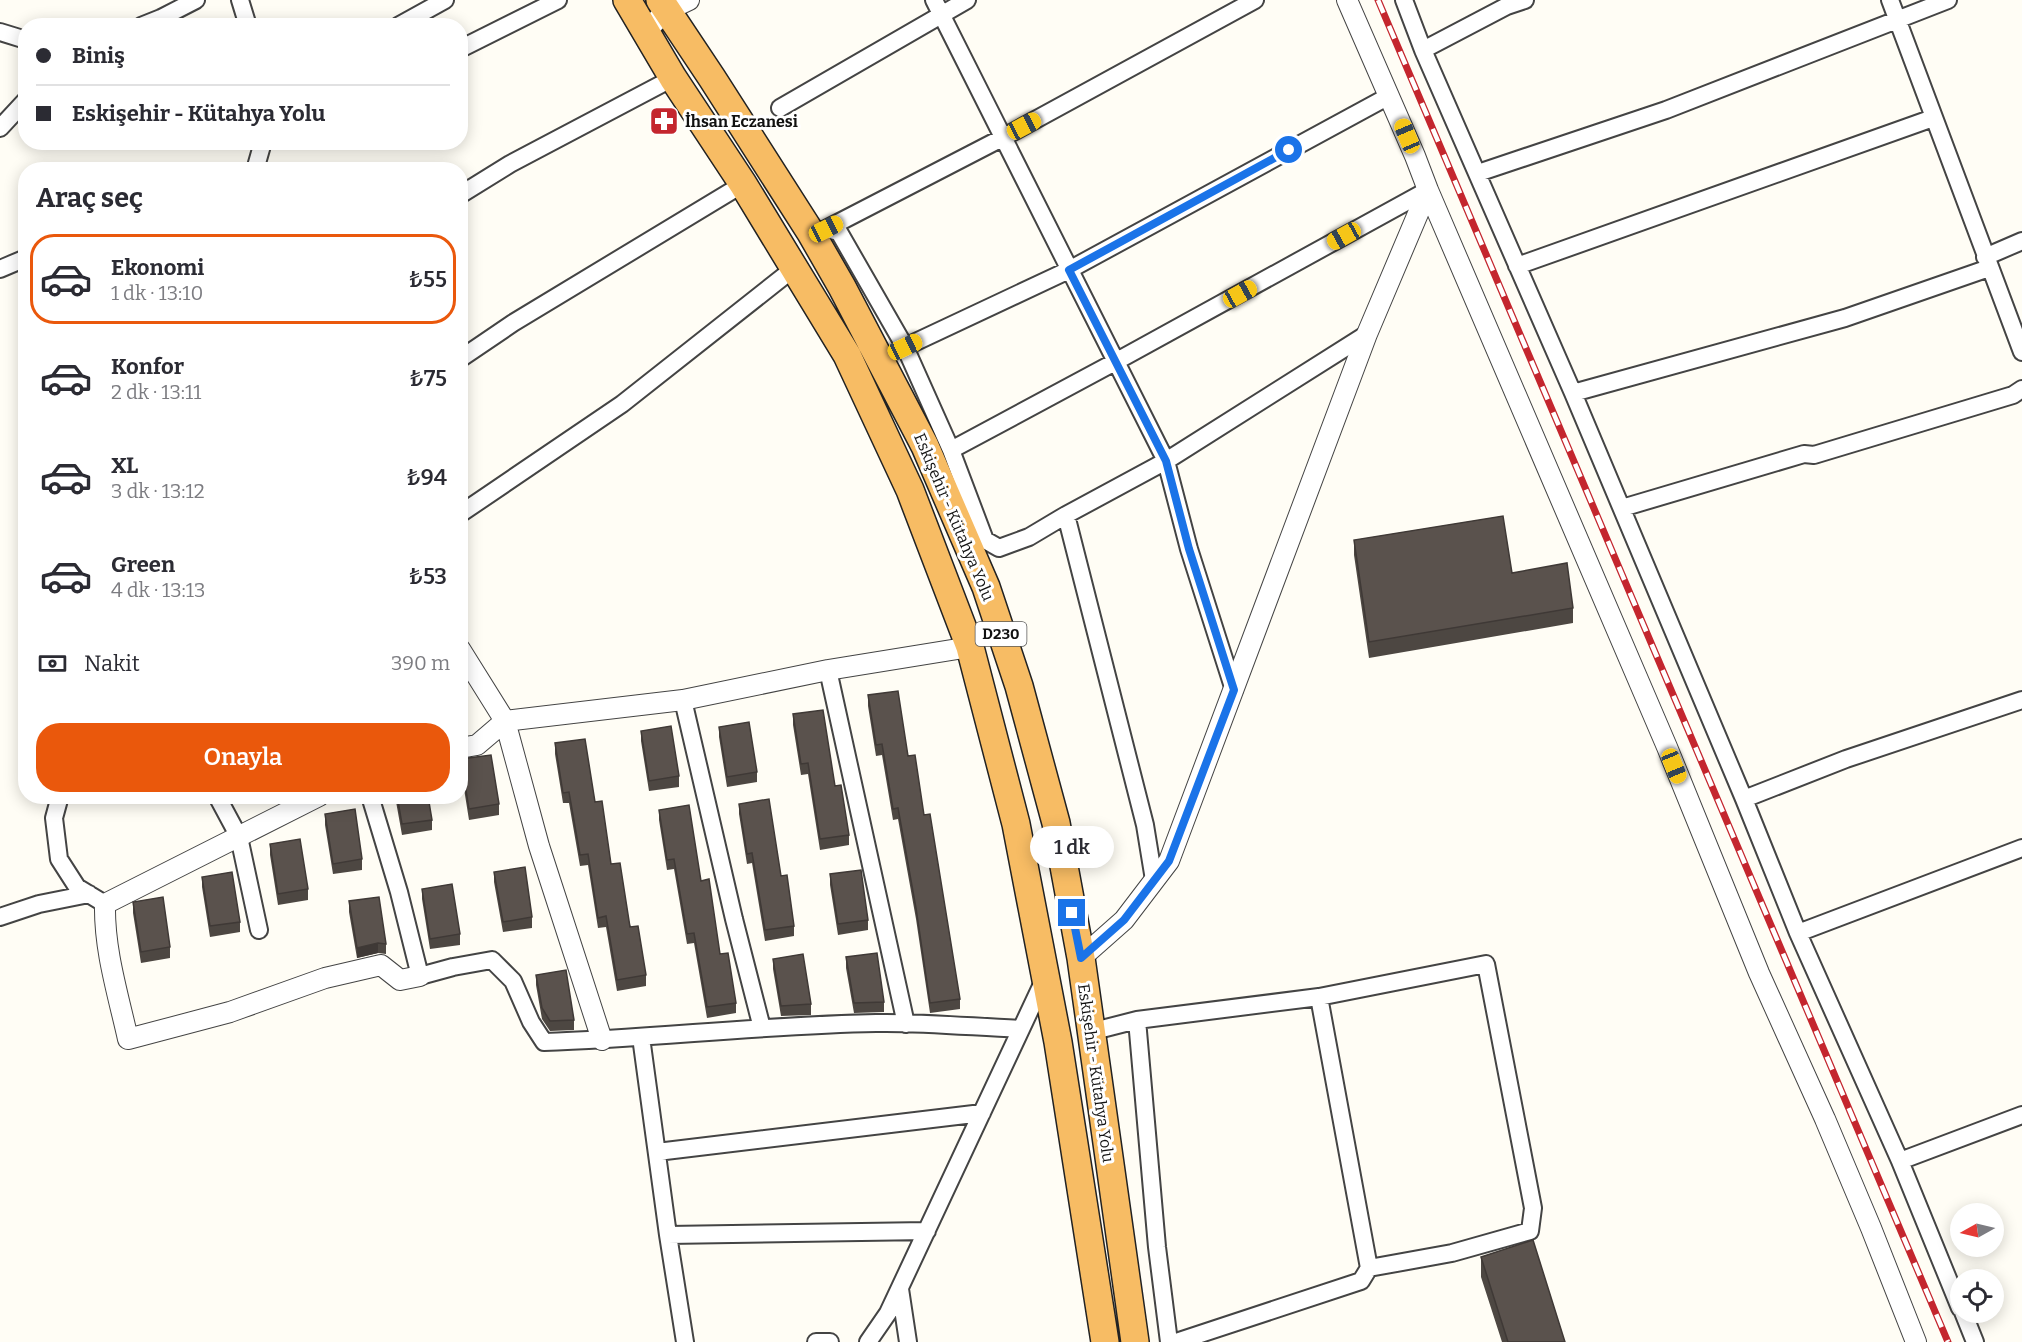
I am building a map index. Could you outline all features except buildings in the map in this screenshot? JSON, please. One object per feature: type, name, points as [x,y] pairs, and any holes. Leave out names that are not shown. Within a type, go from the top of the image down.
[{"type":"highway","name":"Eskişehir - Kütahya Yolu","points":[[627,0],[673,78],[742,184],[848,356],[910,490],[970,647],[1016,824],[1046,977],[1105,1342]]},
{"type":"highway","name":"Eskişehir - Kütahya Yolu","points":[[672,4],[712,78],[819,231],[842,287],[925,446],[986,587],[1019,686],[1056,823],[1081,958],[1135,1342]]},
{"type":"street","points":[[161,18],[196,0]]},
{"type":"street","points":[[240,0],[246,18]]},
{"type":"street","points":[[412,18],[445,0]]},
{"type":"street","points":[[468,45],[558,0]]},
{"type":"street","points":[[780,108],[938,7],[967,0]]},
{"type":"street","points":[[819,231],[1004,138],[1255,0]]},
{"type":"street","points":[[1347,0],[1662,737],[1759,973],[1871,1228],[1916,1342]]},
{"type":"street","points":[[1404,0],[1423,50],[1622,508],[1798,933],[1900,1161],[1950,1284]]},
{"type":"street","points":[[1423,50],[1507,6],[1525,0]]},
{"type":"street","points":[[1890,0],[2022,352]]},
{"type":"street","points":[[1478,173],[1666,110],[1948,0]]},
{"type":"street","points":[[646,31],[672,4]]},
{"type":"street","points":[[938,7],[1166,461],[1189,549],[1234,690]]},
{"type":"street","points":[[0,32],[18,38]]},
{"type":"street","points":[[468,190],[510,164],[673,78]]},
{"type":"street","points":[[905,347],[1069,270],[1389,96]]},
{"type":"street","points":[[0,128],[18,109]]},
{"type":"street","points":[[1517,266],[1933,118]]},
{"type":"street","points":[[468,354],[513,323],[742,184]]},
{"type":"street","points":[[1081,958],[1124,920],[1169,861],[1367,334],[1428,190]]},
{"type":"street","points":[[951,450],[1428,190]]},
{"type":"street","points":[[819,231],[839,232],[905,347],[951,450],[986,540],[999,548],[1029,537],[1166,461],[1367,334]]},
{"type":"street","points":[[1573,393],[1845,318],[1987,263],[2022,241]]},
{"type":"street","points":[[0,269],[18,261]]},
{"type":"street","points":[[468,509],[622,404],[793,269]]},
{"type":"street","points":[[1622,508],[1804,454],[1814,455],[1825,452],[2013,395],[2022,389]]},
{"type":"street","points":[[1066,515],[1145,825],[1154,880]]},
{"type":"street","points":[[468,747],[477,745],[505,721],[683,700],[828,670],[970,647]]},
{"type":"street","points":[[468,663],[505,721],[539,846],[602,1040]]},
{"type":"street","points":[[828,670],[906,1024]]},
{"type":"street","points":[[683,700],[762,1028]]},
{"type":"street","points":[[1744,799],[1846,759],[2022,700]]},
{"type":"street","points":[[58,804],[54,818],[59,860],[77,887],[97,899],[105,923],[108,951],[128,1039],[230,1012],[352,970],[381,964],[400,980],[492,960],[513,981],[531,1022],[544,1042],[878,1023],[1022,1029]]},
{"type":"street","points":[[221,804],[239,837],[259,930]]},
{"type":"street","points":[[0,917],[39,904],[97,899],[239,837],[303,804]]},
{"type":"street","points":[[372,804],[399,892],[420,976]]},
{"type":"street","points":[[1798,933],[2022,848]]},
{"type":"street","points":[[1090,1032],[1137,1020],[1319,997],[1486,964],[1533,1208],[1530,1231],[1452,1253],[1369,1268]]},
{"type":"street","points":[[868,1342],[888,1313],[900,1289],[1046,977]]},
{"type":"street","points":[[1176,1342],[1361,1281],[1369,1268],[1319,997]]},
{"type":"street","points":[[1137,1020],[1157,1247],[1169,1342]]},
{"type":"street","points":[[641,1037],[685,1342]]},
{"type":"street","points":[[657,1152],[982,1113]]},
{"type":"street","points":[[1900,1161],[2022,1115]]},
{"type":"street","points":[[668,1235],[927,1231]]},
{"type":"street","points":[[900,1289],[909,1342]]},
{"type":"street","points":[[1967,1323],[1975,1342]]},
{"type":"street","points":[[816,1342],[830,1342]]},
{"type":"railway","points":[[1378,0],[1948,1342]]},
{"type":"place","name":"İhsan Eczanesi","points":[[664,121]]},
{"type":"route","points":[[1072,913],[1081,958],[1124,920],[1169,861],[1234,690],[1189,549],[1166,461],[1069,270],[1289,150]]}]
